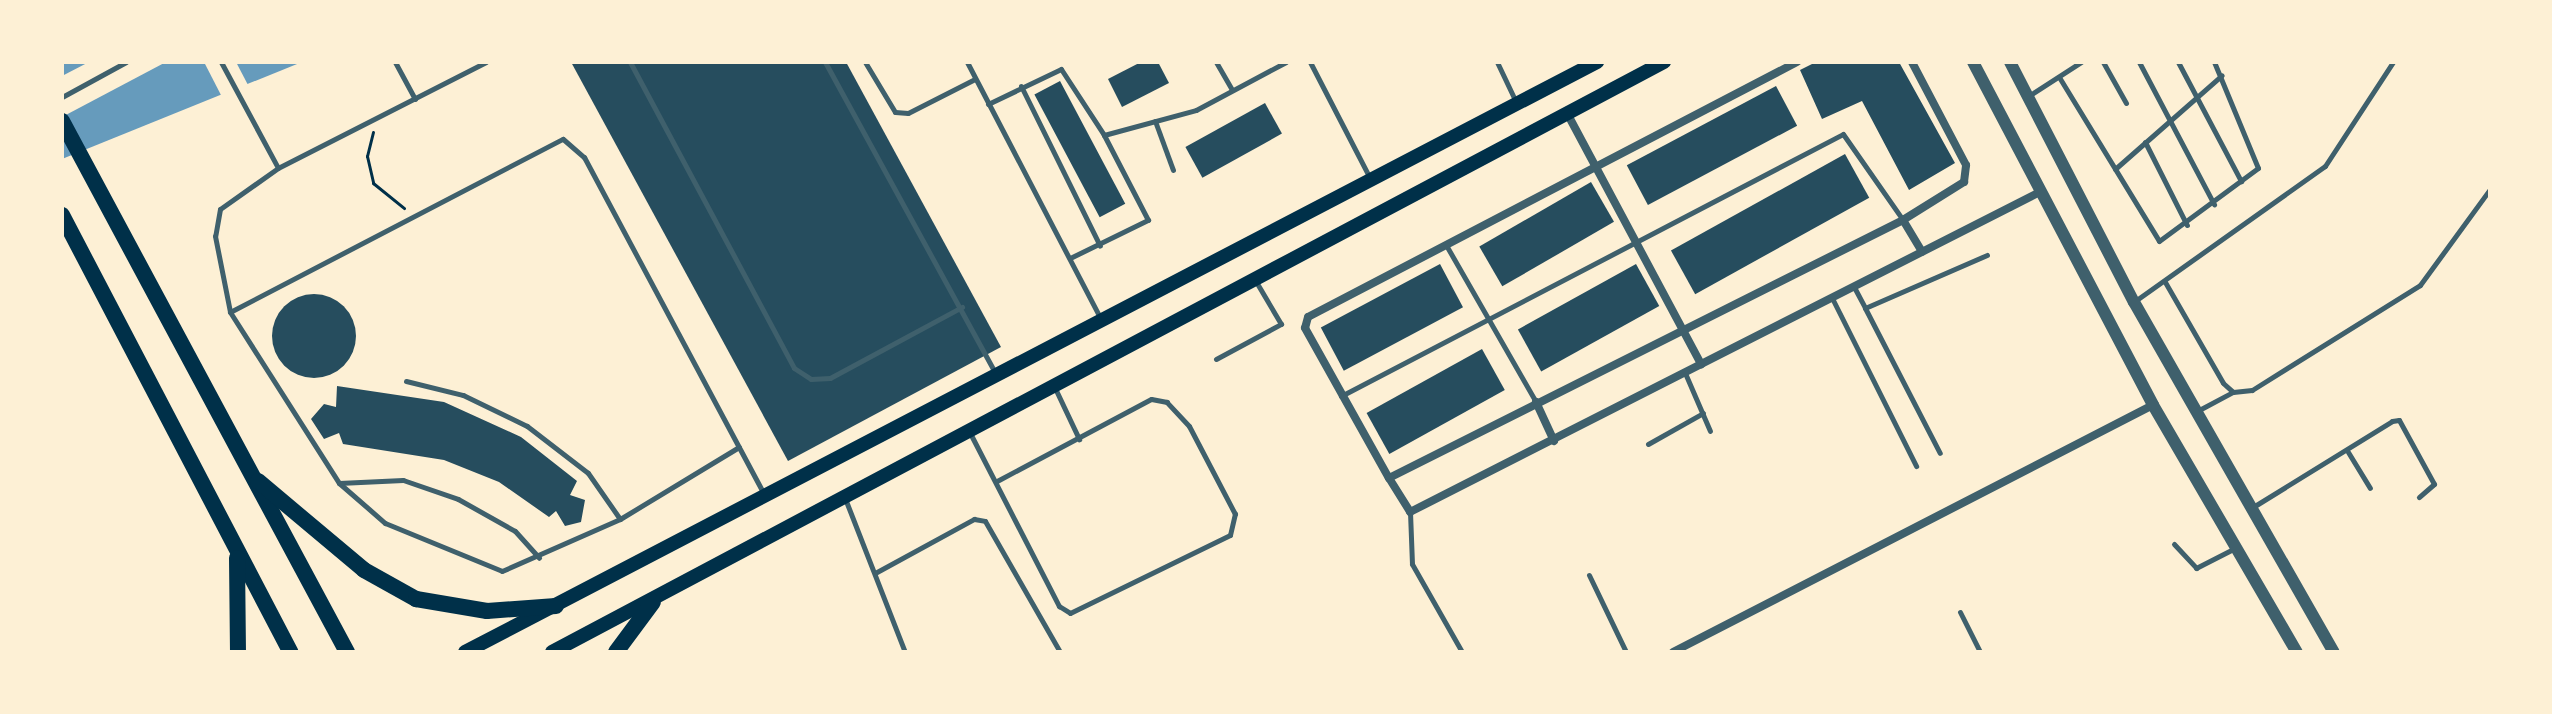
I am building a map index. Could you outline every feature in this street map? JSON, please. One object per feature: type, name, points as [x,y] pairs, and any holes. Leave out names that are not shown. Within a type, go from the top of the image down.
[{"type":"highway","points":[[62,121],[347,652]]},
{"type":"highway","points":[[62,215],[290,652]]},
{"type":"highway","points":[[253,478],[364,570],[416,599],[487,611],[556,606]]},
{"type":"highway","points":[[237,553],[238,652]]},
{"type":"highway","points":[[616,652],[653,602]]},
{"type":"main road","points":[[465,652],[766,499],[1597,62]]},
{"type":"main road","points":[[552,652],[653,602],[1254,278],[1664,62]]},
{"type":"street","points":[[1797,62],[1308,317],[1305,328],[1340,396],[1410,512],[2040,192]]},
{"type":"street","points":[[1389,478],[1903,220],[1964,182],[1966,165],[1912,62]]},
{"type":"street","points":[[1973,62],[2153,405],[2297,652]]},
{"type":"street","points":[[2010,62],[2030,95],[2134,302],[2248,509],[2334,652]]},
{"type":"street","points":[[1567,113],[1701,364]]},
{"type":"street","points":[[1903,220],[1922,252]]},
{"type":"street","points":[[1536,402],[1554,441]]},
{"type":"street","points":[[1673,652],[2153,405]]},
{"type":"lane","points":[[62,97],[126,62]]},
{"type":"lane","points":[[221,62],[278,168]]},
{"type":"lane","points":[[395,62],[415,99]]},
{"type":"lane","points":[[486,62],[278,168],[220,209],[215,236],[230,312],[339,483],[368,513],[481,566],[502,571],[539,558],[620,519],[739,447]]},
{"type":"lane","points":[[630,62],[794,368],[811,379],[830,378],[962,307]]},
{"type":"lane","points":[[825,62],[962,307],[997,378]]},
{"type":"lane","points":[[865,62],[895,112],[908,113],[975,79]]},
{"type":"lane","points":[[967,62],[1103,322]]},
{"type":"lane","points":[[1216,62],[1232,90]]},
{"type":"lane","points":[[1104,135],[1155,121],[1232,90],[1286,62]]},
{"type":"lane","points":[[1310,62],[1370,179]]},
{"type":"lane","points":[[1497,62],[1516,103]]},
{"type":"lane","points":[[2030,95],[2081,62]]},
{"type":"lane","points":[[2103,62],[2126,103]]},
{"type":"lane","points":[[2139,62],[2214,204]]},
{"type":"lane","points":[[2178,62],[2241,182]]},
{"type":"lane","points":[[2059,77],[2159,241],[2214,204],[2241,182],[2259,161],[2214,62]]},
{"type":"lane","points":[[2134,302],[2325,166],[2393,62]]},
{"type":"lane","points":[[988,104],[1061,69],[1074,79],[1104,135],[1148,220],[1070,258]]},
{"type":"lane","points":[[2115,169],[2222,75]]},
{"type":"lane","points":[[1021,86],[1100,246]]},
{"type":"lane","points":[[1155,121],[1173,170]]},
{"type":"lane","points":[[1340,396],[1494,320],[1843,134],[1903,220]]},
{"type":"lane","points":[[2145,142],[2187,225]]},
{"type":"lane","points":[[230,312],[548,143],[572,144],[766,499]]},
{"type":"lane","points":[[2195,413],[2233,392],[2252,390],[2420,285],[2490,189]]},
{"type":"lane","points":[[1446,245],[1494,320],[1536,402]]},
{"type":"lane","points":[[1865,308],[1987,255]]},
{"type":"lane","points":[[1216,359],[1282,321],[1254,278]]},
{"type":"lane","points":[[2165,282],[2233,392]]},
{"type":"lane","points":[[1854,287],[1940,453]]},
{"type":"lane","points":[[1832,298],[1916,466]]},
{"type":"lane","points":[[1684,373],[1710,431]]},
{"type":"lane","points":[[406,381],[463,395],[527,426],[588,473],[620,519]]},
{"type":"lane","points":[[1054,385],[1079,439]]},
{"type":"lane","points":[[969,431],[1059,606],[1070,613],[1230,535],[1235,514],[1189,426],[1167,402],[1151,399],[997,481]]},
{"type":"lane","points":[[1648,444],[1703,413]]},
{"type":"lane","points":[[2248,509],[2399,420],[2434,484],[2419,497]]},
{"type":"lane","points":[[2348,452],[2370,488]]},
{"type":"lane","points":[[339,483],[403,480],[458,499],[515,531],[539,558]]},
{"type":"lane","points":[[844,498],[905,652]]},
{"type":"lane","points":[[1410,512],[1412,564],[1462,652]]},
{"type":"lane","points":[[875,573],[974,519],[985,521],[1060,652]]},
{"type":"lane","points":[[2174,544],[2196,568],[2236,548]]},
{"type":"lane","points":[[1589,575],[1626,652]]},
{"type":"lane","points":[[1960,612],[1980,652]]},
{"type":"lane","points":[[1201,652],[1234,652]]},
{"type":"path","points":[[376,119],[367,156],[373,183],[413,216]]},
{"type":"water","points":[[62,62],[302,62],[62,159]]},
{"type":"pier","points":[[89,62],[166,62],[62,117],[62,76]]},
{"type":"pier","points":[[204,62],[236,62],[248,85],[222,97]]},
{"type":"building","points":[[571,62],[846,62],[1001,347],[788,461]]},
{"type":"building","points":[[1141,62],[1158,62],[1169,83],[1122,107],[1108,79]]},
{"type":"building","points":[[1816,62],[1899,62],[1955,163],[1909,190],[1862,101],[1822,119],[1800,70]]},
{"type":"building","points":[[1060,81],[1125,204],[1100,217],[1034,95]]},
{"type":"building","points":[[1776,86],[1797,126],[1648,205],[1627,165]]},
{"type":"building","points":[[1265,103],[1282,134],[1202,178],[1185,147]]},
{"type":"building","points":[[1845,154],[1869,198],[1695,294],[1671,250]]},
{"type":"building","points":[[1591,182],[1614,222],[1502,286],[1479,246]]},
{"type":"building","points":[[1440,264],[1463,307],[1344,371],[1321,327]]},
{"type":"building","points":[[1636,264],[1659,306],[1541,371],[1518,329]]},
{"type":"building","points":[[314,294],[330,297],[344,306],[353,320],[356,336],[353,352],[344,366],[330,375],[314,378],[298,375],[284,366],[275,352],[272,336],[275,320],[284,306],[298,297]]},
{"type":"building","points":[[1482,349],[1505,390],[1389,454],[1367,413]]},
{"type":"building","points":[[337,386],[444,402],[521,437],[577,481],[570,495],[585,500],[581,522],[565,526],[556,511],[549,517],[499,482],[444,460],[343,444],[339,433],[324,439],[311,419],[324,404],[336,407]]}]
